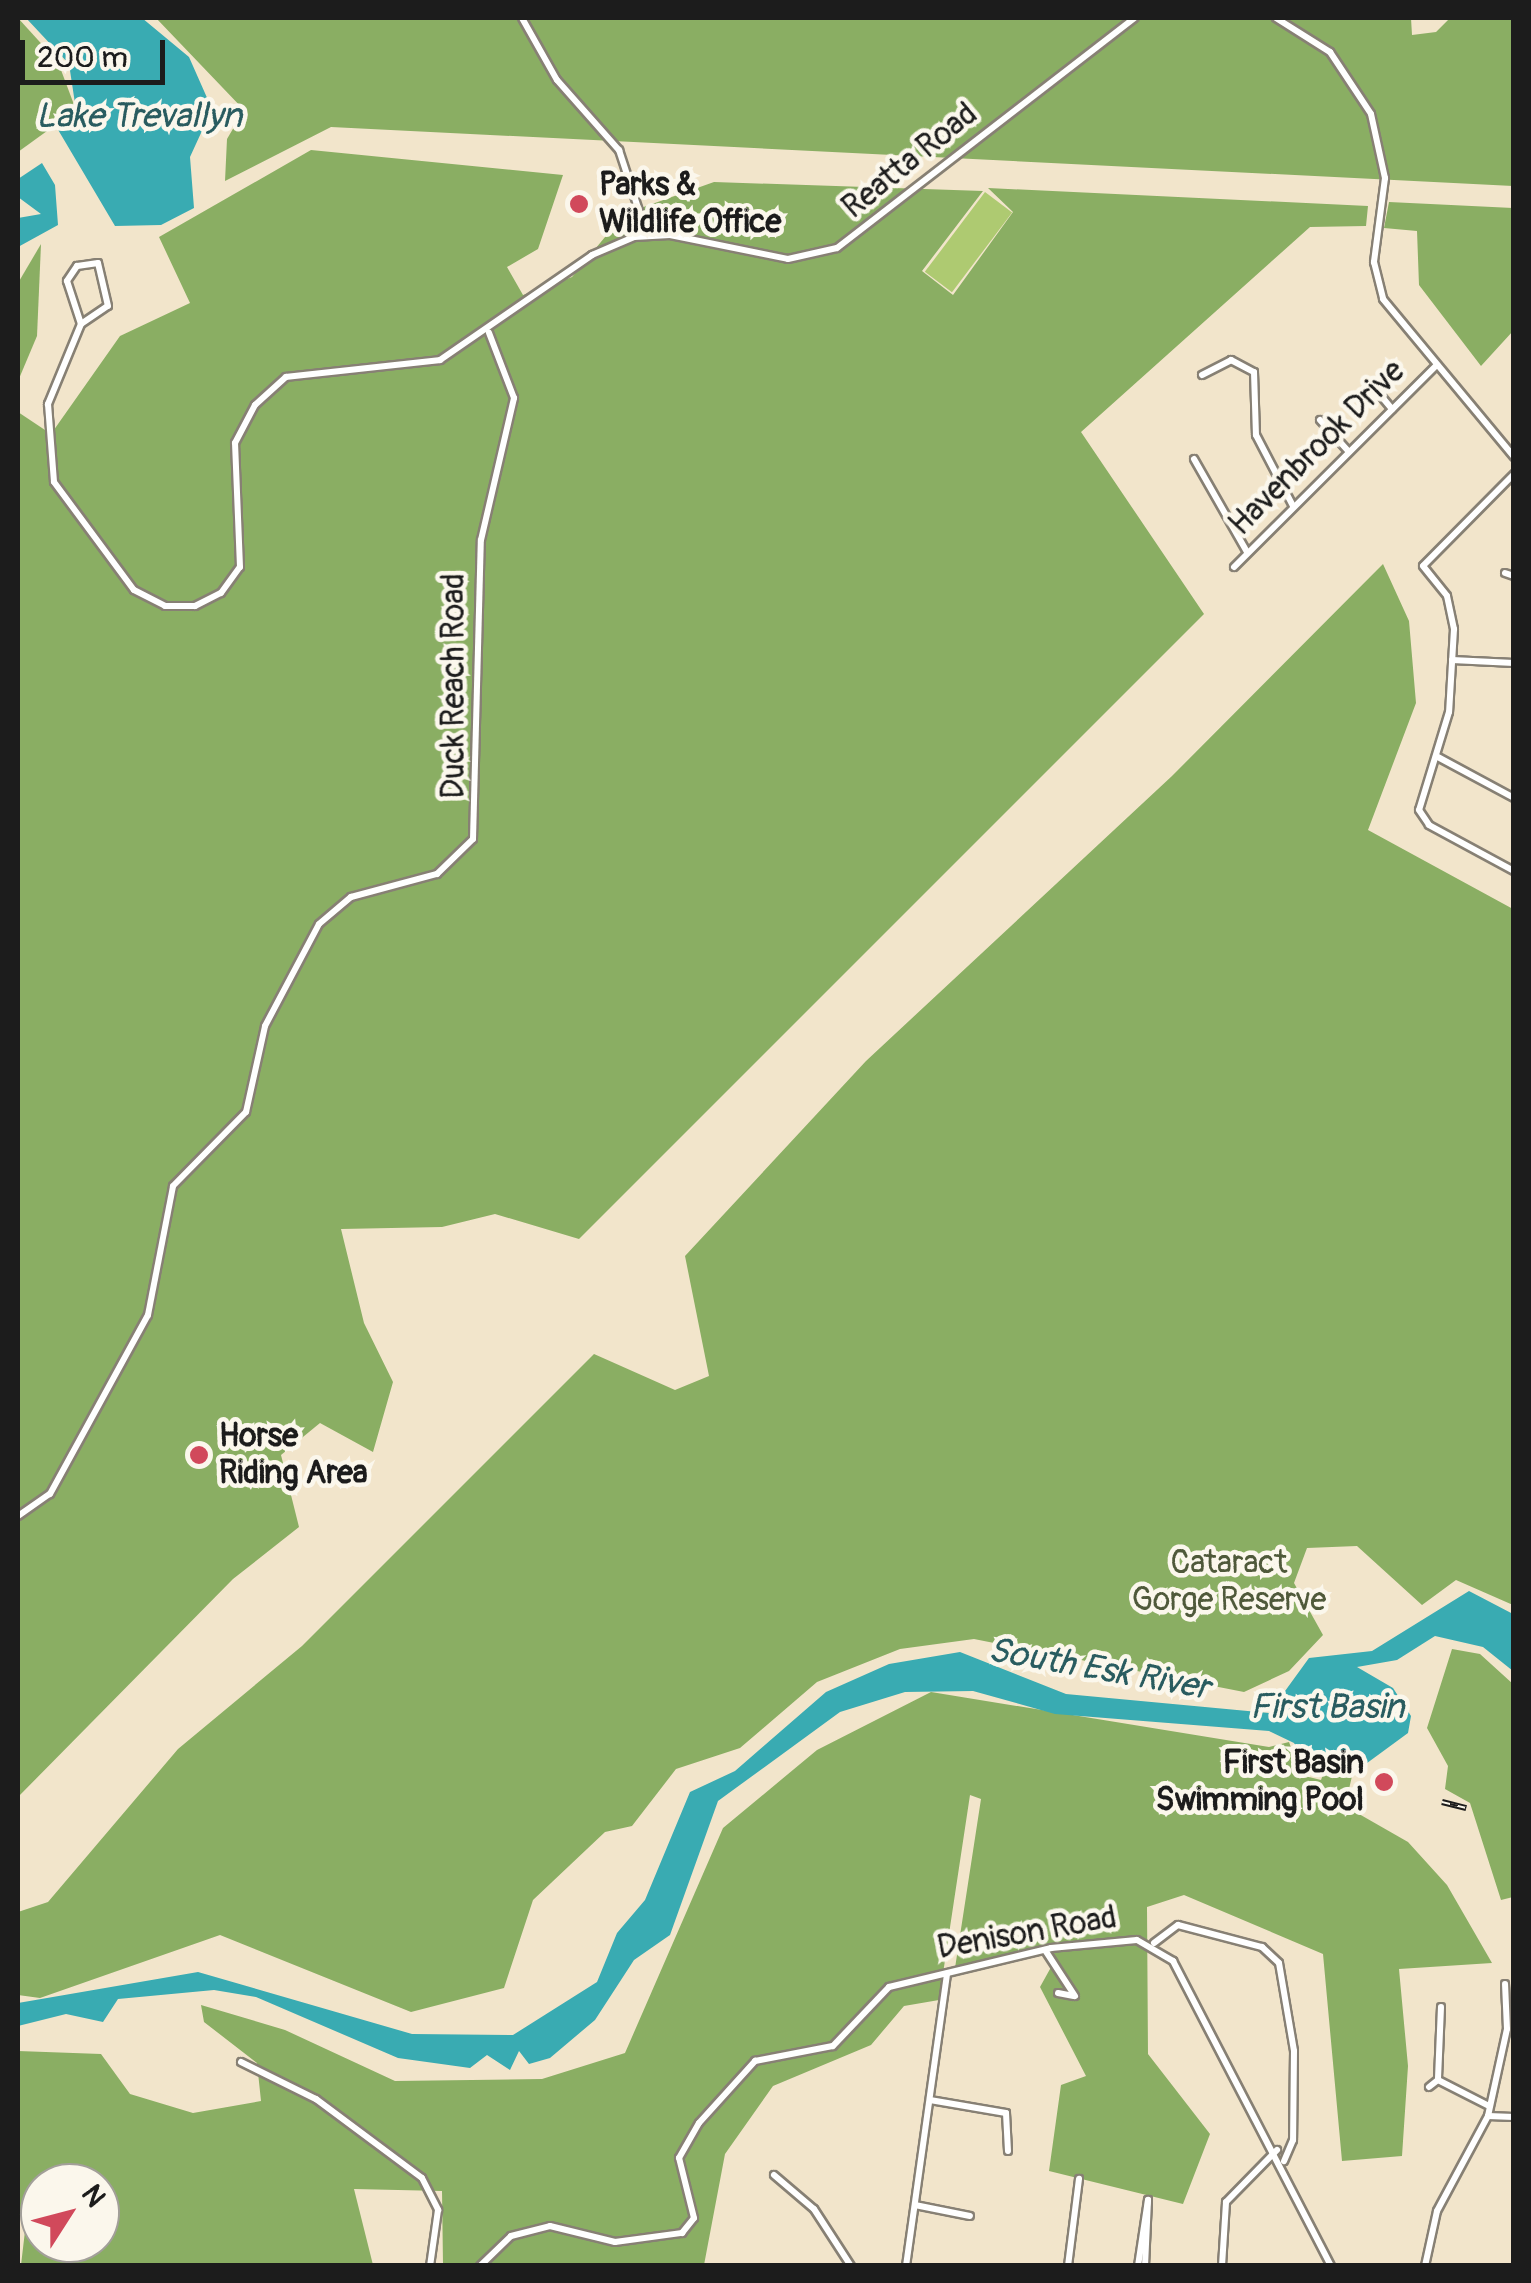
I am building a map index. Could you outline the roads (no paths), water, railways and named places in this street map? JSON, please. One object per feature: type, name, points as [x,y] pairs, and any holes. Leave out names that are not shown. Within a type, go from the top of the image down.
[{"type":"street","points":[[522,18],[557,80],[620,150],[646,235]]},
{"type":"street","name":"Reatta Road","points":[[81,324],[68,281],[77,266],[100,264],[108,306],[81,324],[48,404],[48,463],[68,508],[125,581],[176,608],[217,596],[240,566],[235,443],[263,395],[302,369],[421,366],[489,333],[592,255],[646,235],[788,258],[837,248],[1136,18]]},
{"type":"street","points":[[1276,18],[1330,52],[1363,96],[1385,178],[1375,275],[1389,309],[1514,456]]},
{"type":"street","name":"Duck Reach Road","points":[[18,1516],[54,1488],[152,1306],[173,1186],[246,1112],[264,1026],[319,924],[352,897],[443,870],[473,839],[480,540],[514,398],[489,333]]},
{"type":"street","points":[[1202,375],[1231,360],[1254,372],[1256,435],[1293,506]]},
{"type":"street","name":"Havenbrook Drive","points":[[1234,568],[1436,366]]},
{"type":"street","points":[[1371,384],[1392,409]]},
{"type":"street","points":[[1320,420],[1349,452]]},
{"type":"street","points":[[1194,458],[1247,552]]},
{"type":"street","points":[[1514,474],[1423,566],[1450,606],[1452,660],[1423,820],[1514,871]]},
{"type":"street","points":[[1452,660],[1514,663]]},
{"type":"street","points":[[1436,756],[1514,798]]},
{"type":"street","points":[[1154,1943],[1166,1926],[1262,1947],[1279,1963],[1294,2051],[1293,2140],[1284,2161]]},
{"type":"street","name":"Denison Road","points":[[480,2266],[511,2236],[550,2226],[615,2242],[682,2233],[694,2218],[680,2154],[746,2069],[765,2056],[833,2046],[890,1987],[1045,1950],[1154,1943],[1172,1961],[1284,2161],[1331,2266]]},
{"type":"street","points":[[1045,1950],[1076,1996],[1058,1993]]},
{"type":"street","points":[[946,1989],[962,1969]]},
{"type":"street","points":[[906,2266],[947,1974]]},
{"type":"street","points":[[1424,2266],[1434,2216],[1488,2116],[1507,2029],[1505,1984]]},
{"type":"street","points":[[1436,2009],[1438,2080]]},
{"type":"street","points":[[240,2062],[316,2099],[422,2178],[438,2210],[430,2266]]},
{"type":"street","points":[[1438,2080],[1489,2106]]},
{"type":"street","points":[[1429,2086],[1438,2080]]},
{"type":"street","points":[[930,2100],[1006,2113],[1008,2151]]},
{"type":"street","points":[[1488,2116],[1514,2117]]},
{"type":"street","points":[[1222,2266],[1226,2202],[1277,2150]]},
{"type":"street","points":[[774,2175],[814,2208],[852,2266]]},
{"type":"street","points":[[1068,2266],[1079,2179]]},
{"type":"street","points":[[1141,2266],[1148,2200],[1141,2266]]},
{"type":"street","points":[[915,2204],[970,2216]]},
{"type":"water","name":"Lake Trevallyn","points":[[26,18],[142,18],[189,57],[212,109],[190,157],[194,208],[161,225],[115,226],[57,128],[76,110],[69,64]]},
{"type":"water","points":[[42,163],[55,185],[58,225],[18,247],[18,218],[41,214],[18,197],[18,179]]},
{"type":"water","name":"First Basin","points":[[1469,1591],[1513,1614],[1513,1671],[1483,1647],[1435,1636],[1397,1660],[1357,1667],[1393,1688],[1411,1716],[1408,1733],[1363,1766],[1327,1753],[1311,1773],[1294,1743],[1269,1731],[1055,1714],[973,1691],[905,1692],[840,1712],[718,1801],[670,1935],[634,1960],[595,2020],[550,2058],[529,2064],[519,2051],[510,2070],[487,2055],[470,2068],[398,2058],[256,1997],[214,1990],[118,1999],[103,2022],[66,2014],[18,2026],[18,2003],[198,1972],[412,2034],[513,2035],[597,1982],[617,1933],[645,1900],[690,1792],[735,1771],[826,1692],[889,1664],[960,1652],[1066,1694],[1269,1713],[1309,1658],[1372,1651]]},
{"type":"railway","points":[[1442,1802],[1466,1808]]},
{"type":"place","name":"Parks & Wildlife Office","points":[[579,204]]},
{"type":"place","name":"Horse Riding Area","points":[[199,1455]]},
{"type":"place","name":"First Basin Swimming Pool","points":[[1384,1782]]},
{"type":"park label","name":"Cataract Gorge Reserve","points":[[1229,1582]]},
{"type":"water label","name":"South Esk River","points":[[1099,1669]]}]
